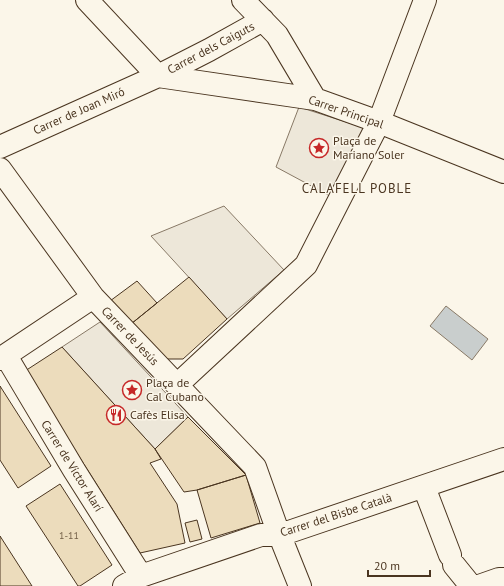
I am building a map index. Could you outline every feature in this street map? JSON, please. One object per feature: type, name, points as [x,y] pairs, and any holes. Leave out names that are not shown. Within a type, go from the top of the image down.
[{"type":"street","points":[[87,0],[158,76]]},
{"type":"street","points":[[177,385],[306,265],[379,122],[425,0]]},
{"type":"street","points":[[246,1],[277,35],[315,99]]},
{"type":"street","name":"Carrer dels Caiguts","points":[[158,76],[264,20]]},
{"type":"street","name":"Carrer Principal","points":[[158,76],[315,99],[379,122],[504,172]]},
{"type":"street","name":"Carrer de Joan Miró","points":[[0,147],[158,76]]},
{"type":"street","name":"Carrer de Jesús","points":[[0,169],[93,297],[255,467],[300,586]]},
{"type":"street","points":[[3,358],[93,297]]},
{"type":"street","name":"Carrer de Víctor Alarí","points":[[3,358],[74,470],[133,581]]},
{"type":"street","name":"Carrer del Bisbe Català","points":[[133,581],[261,535],[280,535],[504,459]]},
{"type":"street","points":[[424,487],[452,560],[471,586]]},
{"type":"street","points":[[479,586],[499,579],[504,579]]},
{"type":"shaded area","name":"Plaça de Mariano Soler","points":[[299,107],[365,128],[330,196],[276,167]]},
{"type":"shaded area","points":[[224,206],[284,270],[227,319],[151,236]]},
{"type":"shaded area","points":[[446,306],[488,339],[472,360],[430,326]]},
{"type":"shaded area","name":"Plaça de Cal Cubano","points":[[100,322],[188,417],[155,449],[62,347]]},
{"type":"building","points":[[189,277],[227,319],[183,359],[163,359],[131,324]]},
{"type":"building","points":[[137,281],[157,303],[131,324],[110,301]]},
{"type":"building","points":[[62,347],[155,449],[161,459],[150,463],[177,504],[185,543],[140,553],[25,371]]},
{"type":"building","points":[[0,386],[51,466],[18,488],[0,460]]},
{"type":"building","points":[[188,417],[246,475],[197,490],[184,492],[155,449]]},
{"type":"building","points":[[246,475],[260,523],[211,538],[197,490]]},
{"type":"building","points":[[60,484],[112,565],[80,586],[78,586],[26,506]]},
{"type":"building","points":[[197,520],[202,539],[190,542],[185,523]]},
{"type":"building","points":[[0,536],[32,586],[0,586]]},
{"type":"place","name":"Plaça de Mariano Soler","points":[[319,148]]},
{"type":"place","name":"Plaça de Cal Cubano","points":[[132,390]]},
{"type":"place","name":"Cafès Elisa","points":[[116,415]]},
{"type":"district","name":"CALAFELL POBLE","points":[[357,188]]}]
